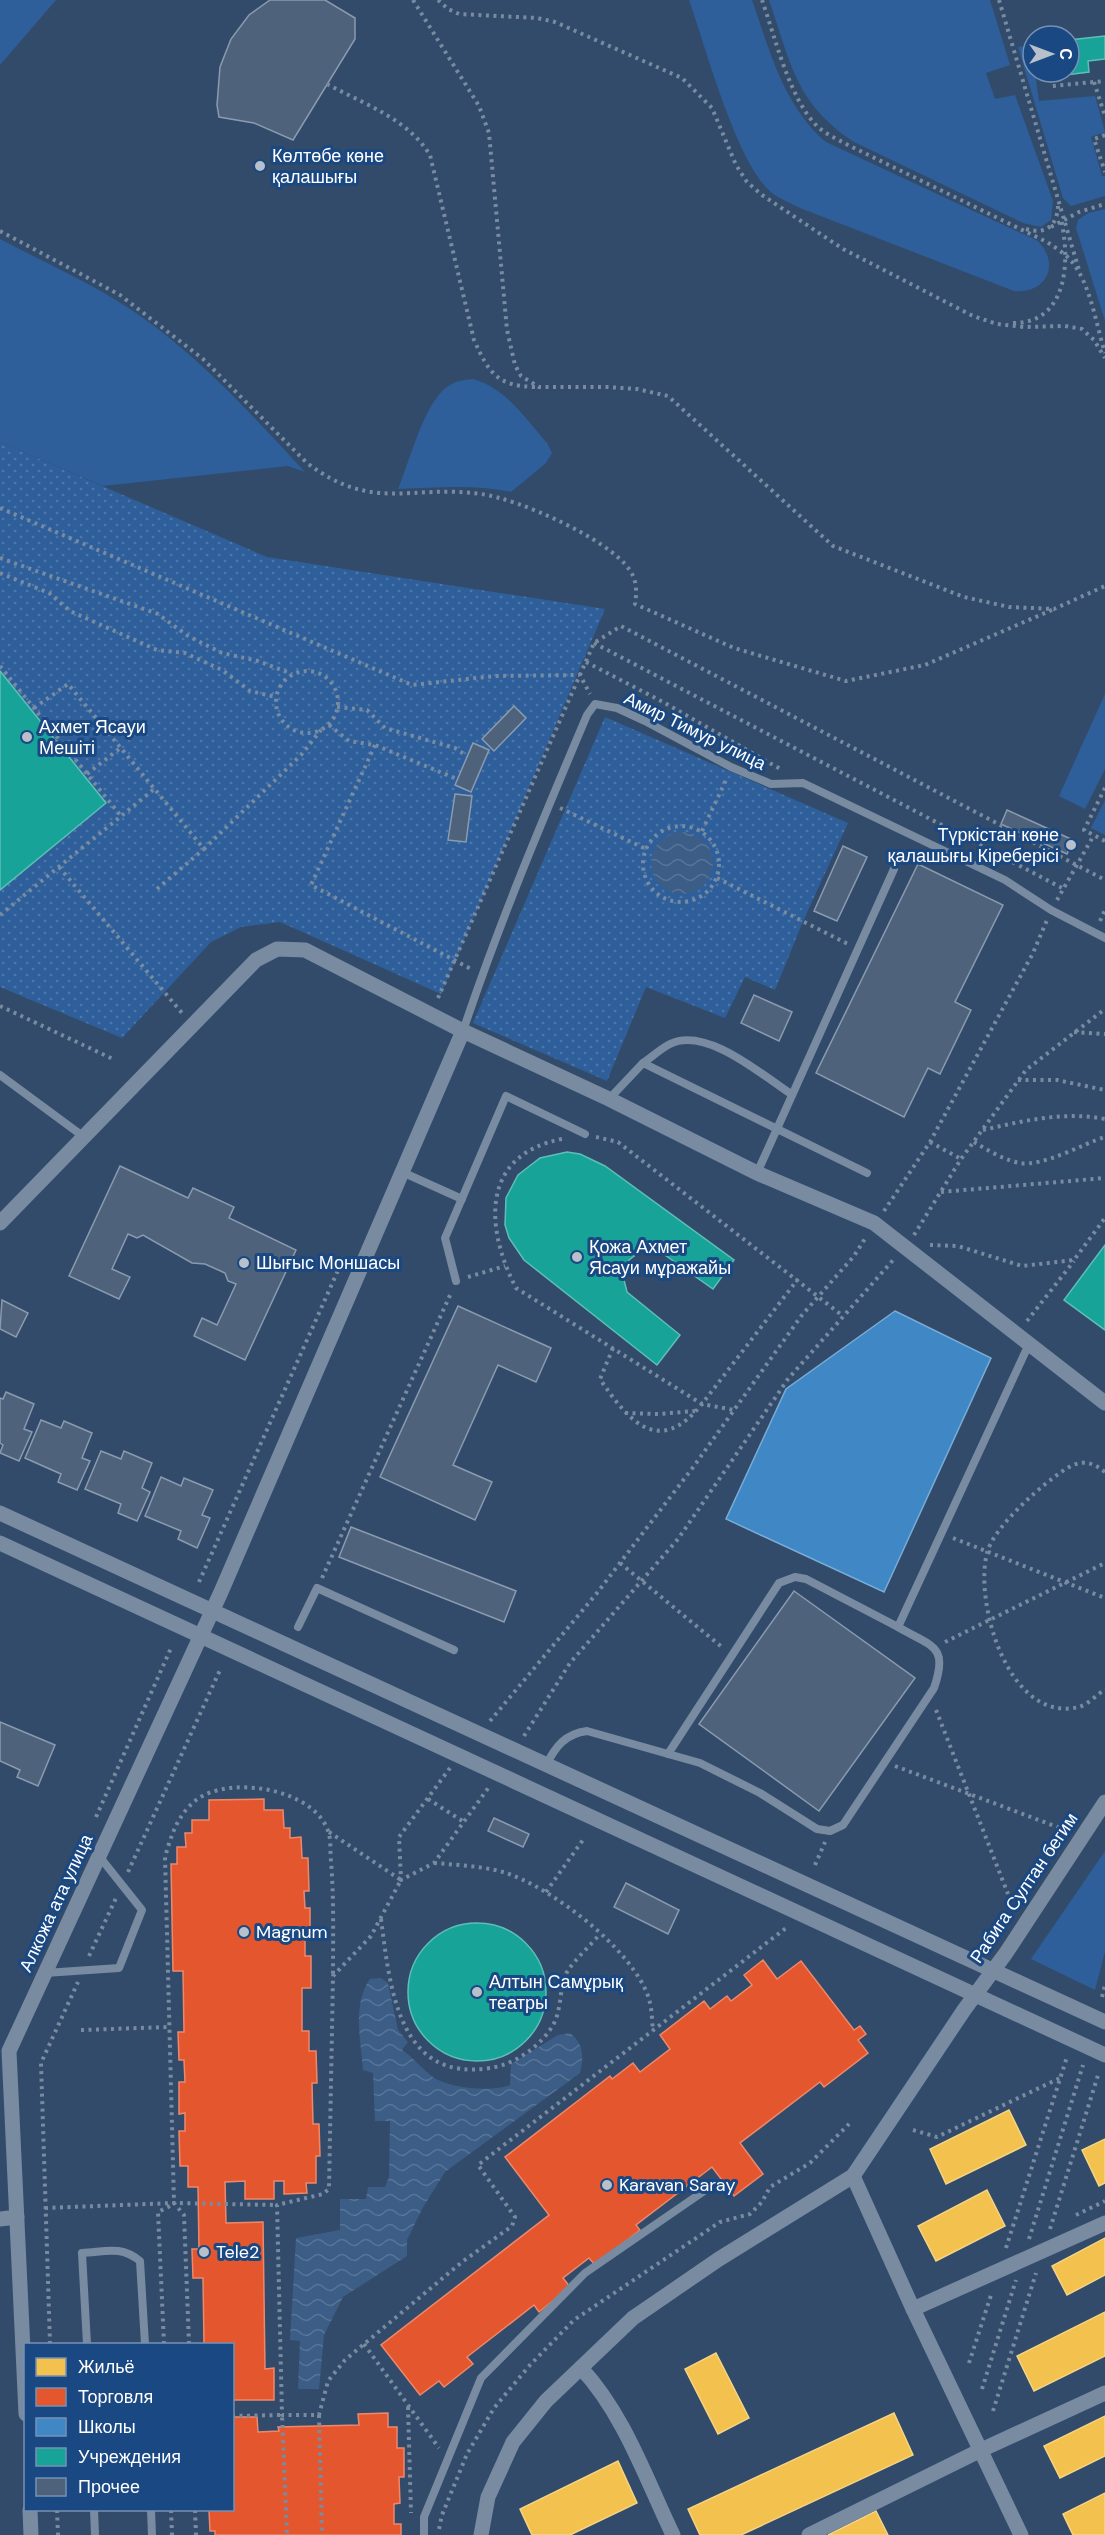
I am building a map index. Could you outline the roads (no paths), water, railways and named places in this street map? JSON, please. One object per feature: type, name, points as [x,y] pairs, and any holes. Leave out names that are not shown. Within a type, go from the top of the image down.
[{"type":"street","points":[[0,1223],[256,960],[277,949],[305,950],[463,1031],[609,1099],[757,1173],[874,1223],[1105,1403]]},
{"type":"street","name":"Алкожа ата улица","points":[[24,2370],[9,2051],[212,1611],[463,1031]]},
{"type":"street","points":[[0,1513],[1105,2022]]},
{"type":"street","points":[[0,1543],[1105,2055]]},
{"type":"street","name":"Рабига Султан бегим","points":[[853,2176],[1105,1802]]},
{"type":"street","points":[[481,2535],[488,2497],[513,2442],[546,2401],[633,2318],[719,2259],[853,2176],[979,2451],[1021,2535]]},
{"type":"street","points":[[0,2219],[17,2217]]},
{"type":"street","points":[[913,2308],[1105,2223]]},
{"type":"street","points":[[581,2368],[595,2383],[616,2418],[672,2535]]},
{"type":"street","points":[[808,2535],[979,2451],[1105,2393]]},
{"type":"street","points":[[30,2511],[31,2535]]},
{"type":"lane","name":"Амир Тимур улица","points":[[463,1031],[482,975],[549,805],[587,715],[595,704],[617,708],[645,720],[731,767],[771,784],[803,783],[1005,880],[1051,910],[1105,938]]},
{"type":"lane","points":[[757,1173],[894,869]]},
{"type":"lane","points":[[609,1099],[643,1063],[671,1043],[699,1040],[725,1050],[791,1094]]},
{"type":"lane","points":[[643,1063],[776,1131],[867,1173]]},
{"type":"lane","points":[[0,1075],[84,1137]]},
{"type":"lane","points":[[456,1281],[445,1238],[506,1096],[585,1134]]},
{"type":"lane","points":[[402,1172],[462,1199]]},
{"type":"lane","points":[[898,1627],[1029,1344]]},
{"type":"lane","points":[[546,1765],[556,1746],[577,1732],[587,1731],[668,1754],[700,1763],[760,1793],[817,1829],[830,1831],[843,1825],[930,1695],[942,1667],[940,1655],[933,1647],[898,1627],[806,1579],[795,1577],[779,1583],[668,1754]]},
{"type":"lane","points":[[298,1627],[317,1588],[454,1650]]},
{"type":"lane","points":[[45,1973],[119,1968],[142,1910],[99,1856]]},
{"type":"lane","points":[[424,2535],[424,2517],[482,2378],[585,2273],[707,2189]]},
{"type":"lane","points":[[87,2343],[82,2253],[116,2250],[128,2252],[140,2261],[145,2343]]},
{"type":"lane","points":[[94,2511],[95,2535]]},
{"type":"lane","points":[[151,2511],[152,2535]]},
{"type":"water","points":[[682,832],[699,837],[704,841],[708,846],[713,863],[708,880],[704,885],[699,889],[682,894],[665,889],[660,885],[656,880],[651,863],[656,846],[660,841],[665,837]]},
{"type":"water","points":[[381,1978],[388,1983],[398,2030],[408,2042],[402,2050],[440,2081],[471,2088],[510,2085],[511,2064],[558,2035],[570,2033],[580,2046],[582,2056],[580,2073],[445,2172],[422,2209],[407,2240],[407,2256],[343,2297],[324,2335],[319,2389],[298,2389],[300,2341],[290,2340],[296,2238],[340,2230],[340,2199],[366,2199],[368,2187],[385,2187],[389,2177],[390,2121],[375,2121],[373,2073],[363,2070],[359,2023],[364,1989],[370,1979]]},
{"type":"place","name":"Көлтөбе көне қалашығы","points":[[260,166]]},
{"type":"place","name":"Ахмет Ясауи Мешіті","points":[[27,737]]},
{"type":"place","name":"Түркістан көне қалашығы Кіреберісі","points":[[1071,845]]},
{"type":"place","name":"Қожа Ахмет Ясауи мұражайы","points":[[577,1257]]},
{"type":"place","name":"Шығыс Моншасы","points":[[244,1263]]},
{"type":"place","name":"Magnum","points":[[244,1932]]},
{"type":"place","name":"Алтын Самұрық театры","points":[[477,1992]]},
{"type":"place","name":"Karavan Saray","points":[[607,2185]]},
{"type":"place","name":"Tele2","points":[[204,2252]]}]
